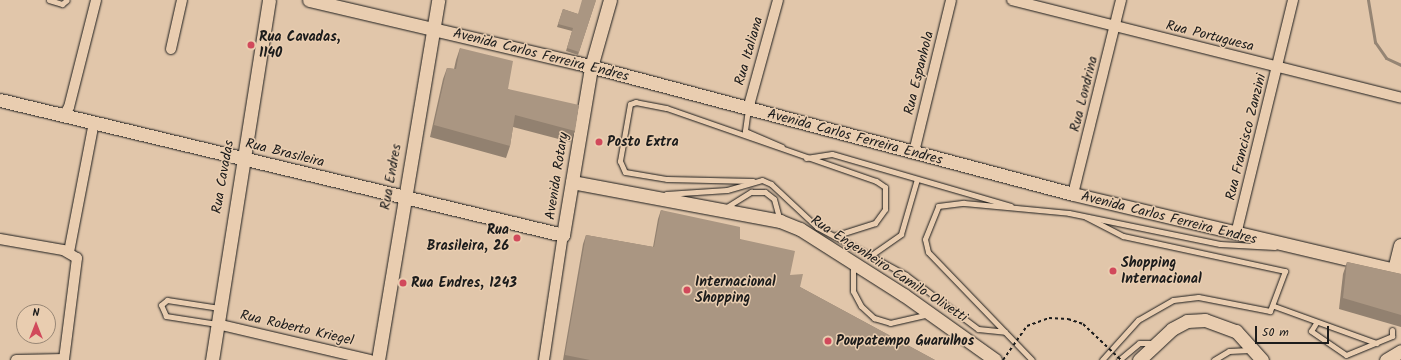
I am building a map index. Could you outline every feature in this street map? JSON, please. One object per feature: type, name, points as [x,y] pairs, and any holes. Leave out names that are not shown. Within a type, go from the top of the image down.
[{"type":"main road","points":[[1398,271],[1401,246]]},
{"type":"street","points":[[64,115],[69,107],[96,0]]},
{"type":"street","points":[[171,49],[182,0]]},
{"type":"street","name":"Rua Cavadas","points":[[212,360],[242,160],[269,0]]},
{"type":"street","name":"Avenida Carlos Ferreira Endres","points":[[309,0],[434,28],[591,67],[1073,194],[1236,234],[1398,271]]},
{"type":"street","name":"Rua Endres","points":[[378,360],[403,198],[438,0]]},
{"type":"street","name":"Avenida Rotary","points":[[544,360],[591,67],[610,0]]},
{"type":"street","name":"Rua Italiana","points":[[748,109],[778,0]]},
{"type":"street","name":"Rua Espanhola","points":[[914,152],[951,0]]},
{"type":"street","name":"Rua Portuguesa","points":[[1012,0],[1401,98]]},
{"type":"street","name":"Rua Londrina","points":[[1073,194],[1121,0]]},
{"type":"street","name":"Rua Francisco Zanzini","points":[[1236,234],[1293,0]]},
{"type":"street","name":"Rua Brasileira","points":[[0,100],[94,122],[242,160],[563,236]]},
{"type":"street","points":[[69,252],[94,122]]},
{"type":"street","name":"Rua Engenheiro Camilo Olivetti","points":[[572,182],[724,209],[780,221],[853,262],[930,313],[995,360]]},
{"type":"street","points":[[0,239],[69,252],[78,265],[64,359],[16,360]]},
{"type":"street","points":[[1139,360],[1155,343],[1182,323],[1205,320],[1236,331],[1258,355]]},
{"type":"street","name":"Rua Roberto Kriegel","points":[[217,324],[370,360]]},
{"type":"street","points":[[1386,360],[1401,350]]},
{"type":"lane","points":[[49,0],[62,4],[67,0]]},
{"type":"lane","points":[[834,236],[875,223],[882,217],[885,187],[788,151],[650,104],[630,104],[622,137],[622,169],[641,177],[753,180],[771,184],[817,227],[906,275],[978,330],[1005,332]]},
{"type":"lane","points":[[748,109],[745,131],[788,151]]},
{"type":"lane","points":[[806,158],[832,154],[1024,209]]},
{"type":"lane","points":[[870,256],[901,234],[917,179]]},
{"type":"lane","points":[[649,195],[727,190],[753,180]]},
{"type":"lane","points":[[724,209],[751,192],[765,192],[774,199],[780,221]]},
{"type":"lane","points":[[1032,360],[928,252],[925,239],[935,210],[942,204],[964,203],[1084,215],[1220,244],[1288,246]]},
{"type":"lane","points":[[1084,215],[1123,236],[1284,271],[1274,306],[1267,311],[1198,297],[1173,300],[1138,320],[1102,360]]},
{"type":"lane","points":[[853,262],[853,291],[861,306],[874,318],[890,323],[930,313]]},
{"type":"lane","points":[[217,324],[166,316],[161,305],[167,300],[219,308]]},
{"type":"lane","points":[[1274,306],[1316,323],[1376,343]]},
{"type":"lane","points":[[1316,323],[1311,331],[1341,354],[1350,355],[1393,334],[1392,330]]},
{"type":"lane","points":[[1120,360],[1139,342],[1155,343]]},
{"type":"lane","points":[[1214,360],[1230,351],[1258,355]]},
{"type":"path","points":[[1003,360],[1027,326],[1049,318],[1068,318],[1083,324],[1120,360]]},
{"type":"building","points":[[582,0],[596,0],[579,52],[567,48],[573,28],[558,24],[563,9],[578,14]]},
{"type":"building","points":[[460,48],[513,61],[508,89],[579,105],[575,131],[515,115],[510,146],[434,125],[447,68],[456,69]]},
{"type":"building","name":"Internacional Shopping","points":[[661,210],[740,227],[740,239],[795,251],[790,275],[803,274],[800,287],[935,360],[590,360],[565,355],[586,235],[654,247]]},
{"type":"building","points":[[1347,262],[1401,274],[1401,315],[1343,298]]},
{"type":"waterway","points":[[1368,0],[1375,42],[1386,58],[1401,65]]},
{"type":"place","name":"Rua Cavadas, 1140","points":[[251,45]]},
{"type":"place","name":"Posto Extra","points":[[599,142]]},
{"type":"place","name":"Rua Brasileira, 26","points":[[517,238]]},
{"type":"place","name":"Shopping Internacional","points":[[1113,271]]},
{"type":"place","name":"Rua Endres, 1243","points":[[403,283]]},
{"type":"place","name":"Internacional Shopping","points":[[687,290]]},
{"type":"place","name":"Poupatempo Guarulhos","points":[[828,341]]}]
